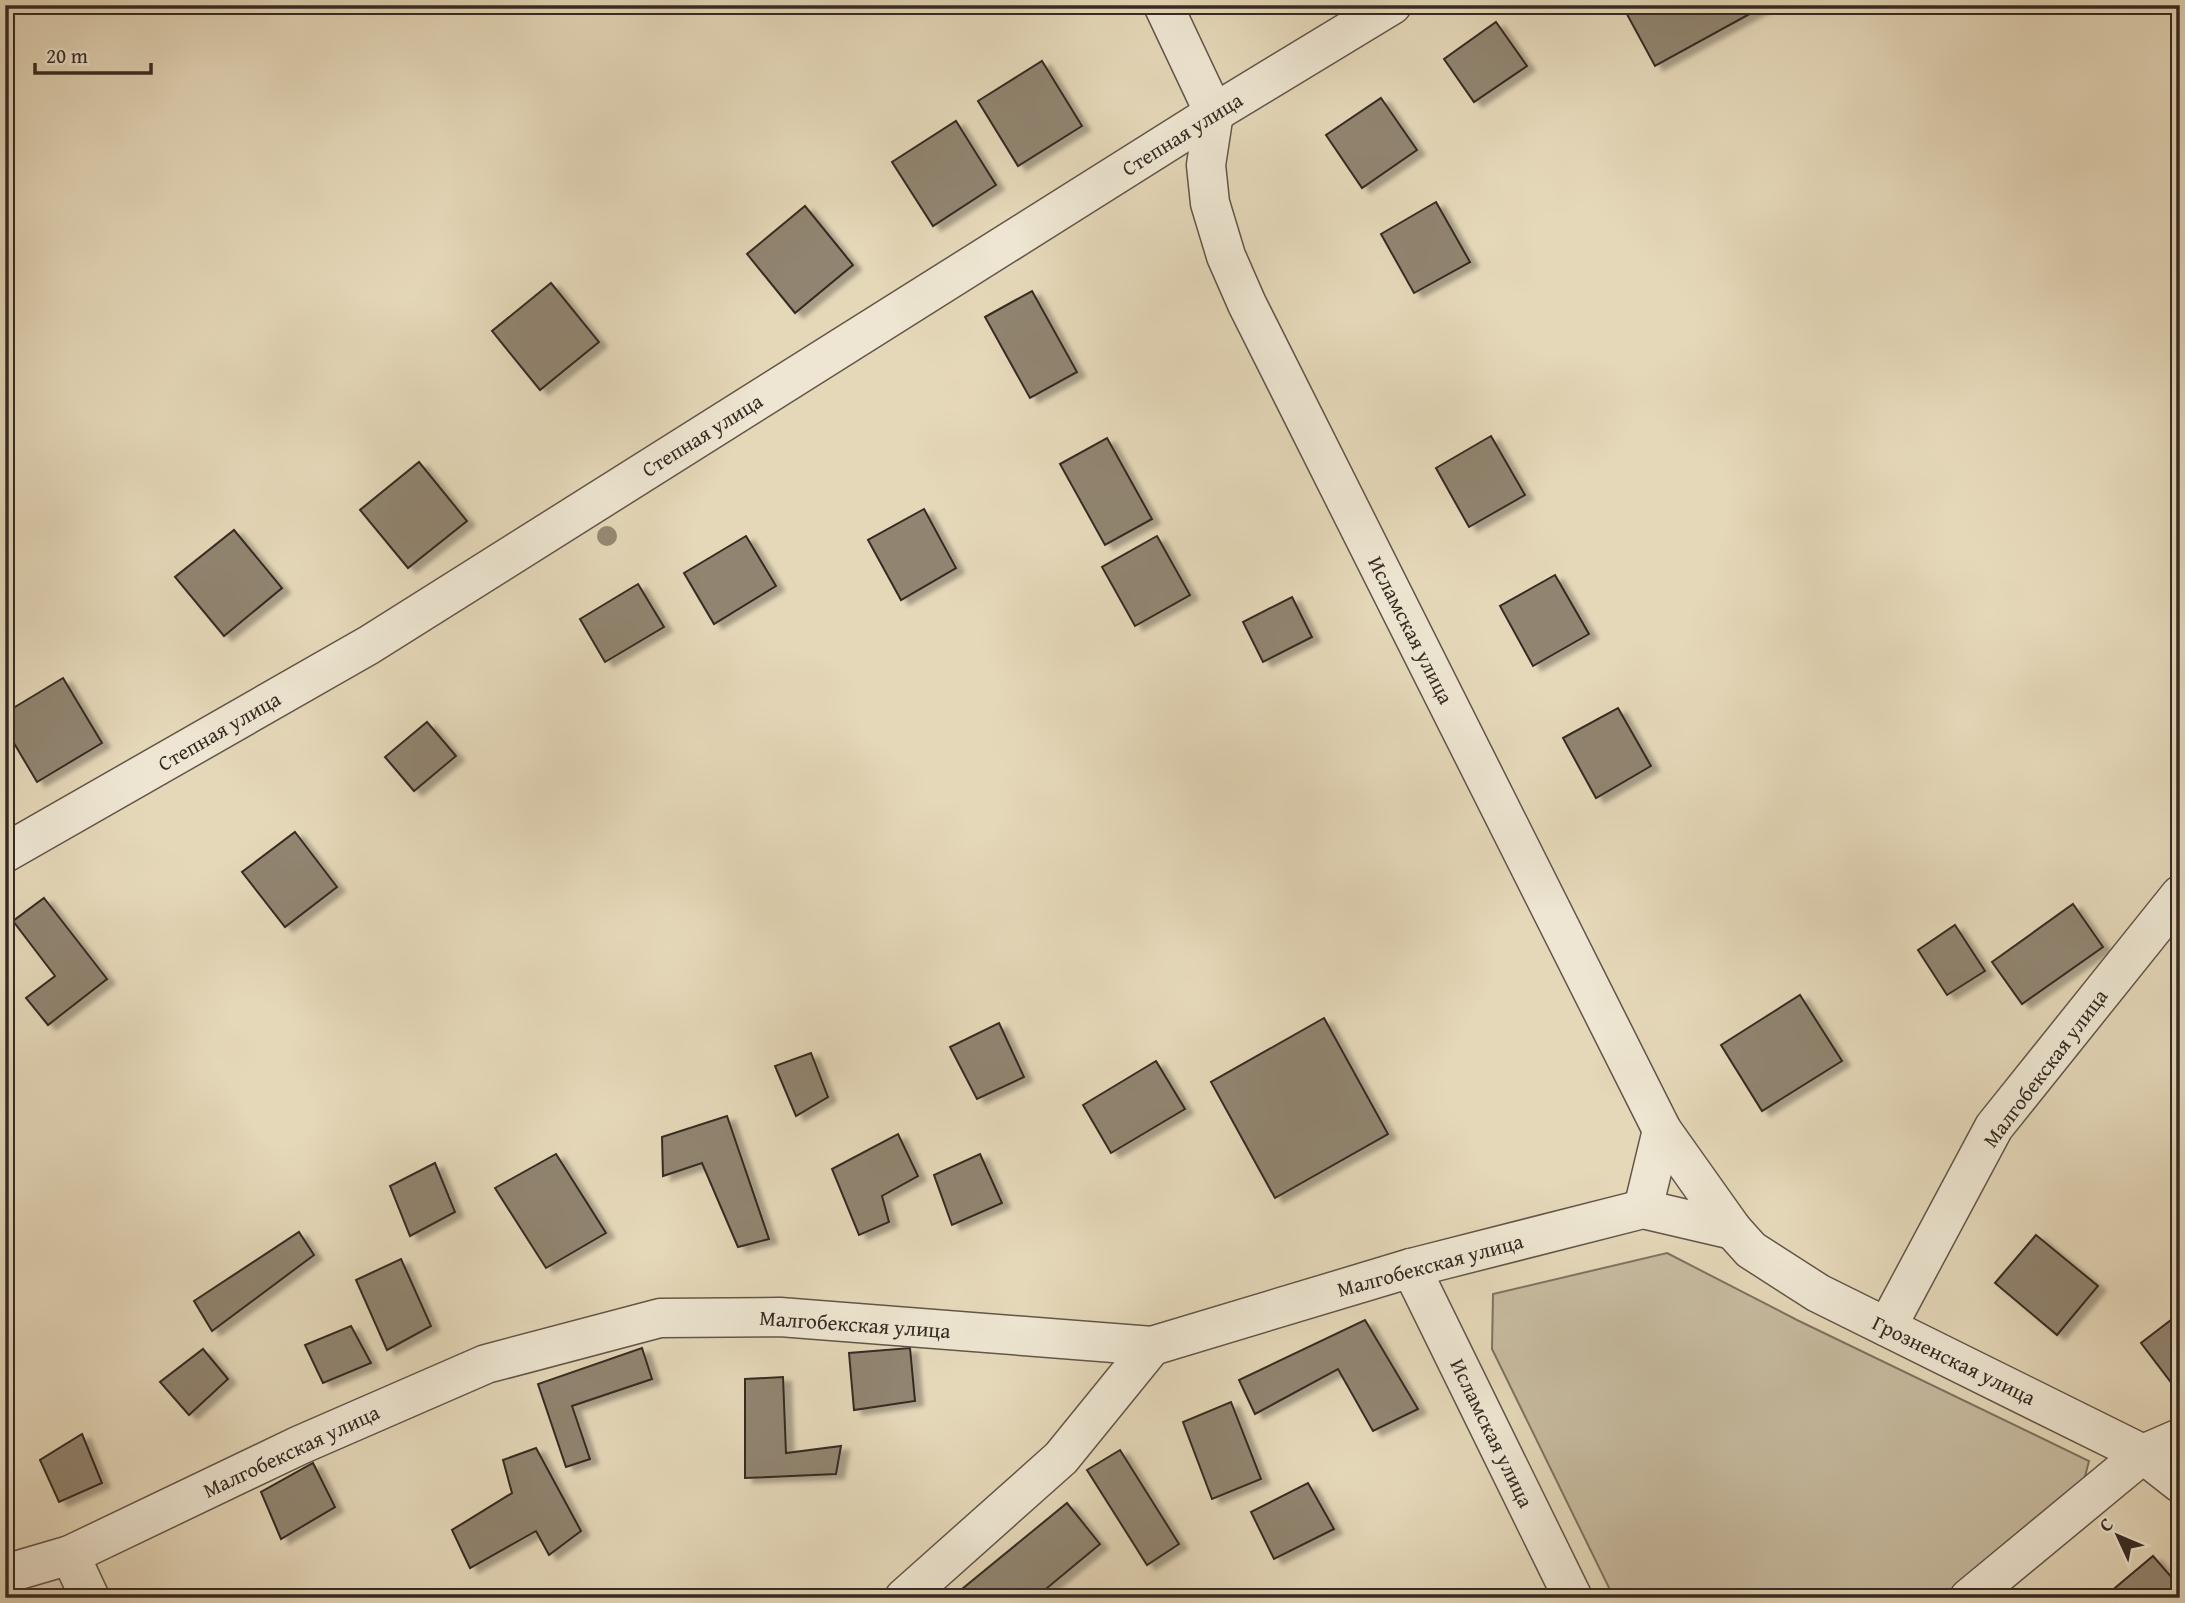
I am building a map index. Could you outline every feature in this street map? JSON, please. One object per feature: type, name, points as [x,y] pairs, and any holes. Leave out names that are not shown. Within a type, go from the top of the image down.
[{"type":"street","points":[[1163,5],[1214,113]]},
{"type":"street","name":"Степная улица","points":[[5,853],[369,645],[1214,113],[1392,5]]},
{"type":"street","name":"Исламская улица","points":[[1214,113],[1206,165],[1210,203],[1226,256],[1247,304],[1662,1130],[1733,1230]]},
{"type":"street","name":"Малгобекская улица","points":[[1887,1327],[1994,1127],[2180,895]]},
{"type":"street","points":[[1643,1209],[1662,1130]]},
{"type":"street","name":"Малгобекская улица","points":[[5,1574],[70,1555],[300,1445],[486,1364],[660,1318],[779,1317],[1152,1346],[1411,1268],[1643,1209],[1733,1230]]},
{"type":"street","name":"Грозненская улица","points":[[1733,1230],[1751,1250],[1818,1293],[2143,1454],[2180,1483]]},
{"type":"street","name":"Исламская улица","points":[[1411,1268],[1573,1598]]},
{"type":"street","points":[[904,1598],[1061,1458],[1152,1346]]},
{"type":"street","points":[[1969,1598],[2143,1454],[2180,1438]]},
{"type":"street","points":[[70,1555],[90,1598]]},
{"type":"shaded area","points":[[1667,1253],[1797,1320],[2089,1461],[2081,1492],[1947,1598],[1614,1598],[1492,1349],[1493,1294]]},
{"type":"building","points":[[1622,5],[1690,5],[1692,8],[1697,5],[1766,5],[1655,66]]},
{"type":"building","points":[[1496,22],[1527,66],[1474,102],[1444,59]]},
{"type":"building","points":[[1042,61],[1082,126],[1018,166],[978,101]]},
{"type":"building","points":[[1381,98],[1417,150],[1362,188],[1326,135]]},
{"type":"building","points":[[956,121],[996,185],[933,226],[892,162]]},
{"type":"building","points":[[1436,202],[1470,262],[1414,293],[1381,234]]},
{"type":"building","points":[[805,206],[853,265],[795,313],[747,254]]},
{"type":"building","points":[[551,283],[599,342],[540,390],[492,331]]},
{"type":"building","points":[[1032,291],[1077,372],[1030,398],[985,317]]},
{"type":"building","points":[[1491,436],[1525,495],[1469,527],[1436,468]]},
{"type":"building","points":[[1107,438],[1152,519],[1105,545],[1060,464]]},
{"type":"building","points":[[419,462],[467,521],[408,568],[360,510]]},
{"type":"building","points":[[924,509],[956,568],[901,600],[868,540]]},
{"type":"building","points":[[234,530],[282,588],[224,636],[175,577]]},
{"type":"building","points":[[746,536],[776,586],[714,624],[684,573]]},
{"type":"building","points":[[1157,536],[1190,595],[1135,626],[1102,567]]},
{"type":"building","points":[[1555,575],[1589,634],[1533,666],[1500,606]]},
{"type":"building","points":[[638,584],[664,627],[605,662],[580,619]]},
{"type":"building","points":[[1292,597],[1312,637],[1263,662],[1243,622]]},
{"type":"building","points":[[63,678],[102,743],[37,782],[5,728],[5,713]]},
{"type":"building","points":[[1618,708],[1651,766],[1596,798],[1563,738]]},
{"type":"building","points":[[427,722],[456,756],[414,791],[385,757]]},
{"type":"building","points":[[295,832],[337,887],[285,927],[242,872]]},
{"type":"building","points":[[44,898],[107,979],[48,1025],[26,998],[55,976],[13,921]]},
{"type":"building","points":[[2073,904],[2103,947],[2022,1004],[1992,962]]},
{"type":"building","points":[[1955,925],[1985,971],[1947,995],[1918,950]]},
{"type":"building","points":[[1800,995],[1842,1061],[1762,1111],[1721,1045]]},
{"type":"building","points":[[1324,1018],[1388,1134],[1275,1198],[1211,1082]]},
{"type":"building","points":[[999,1023],[1024,1077],[977,1099],[950,1047]]},
{"type":"building","points":[[811,1053],[828,1097],[796,1116],[775,1066]]},
{"type":"building","points":[[1156,1061],[1185,1109],[1111,1153],[1083,1105]]},
{"type":"building","points":[[727,1116],[769,1239],[738,1247],[702,1163],[663,1176],[662,1137]]},
{"type":"building","points":[[898,1134],[918,1176],[882,1196],[889,1222],[859,1235],[832,1169]]},
{"type":"building","points":[[556,1154],[606,1233],[546,1268],[495,1188]]},
{"type":"building","points":[[980,1154],[1002,1203],[952,1225],[934,1175]]},
{"type":"building","points":[[435,1163],[455,1212],[410,1236],[390,1186]]},
{"type":"building","points":[[299,1232],[314,1255],[212,1331],[194,1301]]},
{"type":"building","points":[[2036,1235],[2098,1286],[2057,1335],[1995,1283]]},
{"type":"building","points":[[401,1259],[431,1326],[387,1350],[356,1280]]},
{"type":"building","points":[[2180,1313],[2180,1379],[2173,1385],[2141,1343]]},
{"type":"building","points":[[1365,1320],[1418,1409],[1373,1431],[1338,1369],[1255,1414],[1239,1380]]},
{"type":"building","points":[[351,1326],[371,1363],[323,1383],[305,1345]]},
{"type":"building","points":[[642,1348],[652,1379],[572,1406],[590,1459],[566,1467],[538,1384]]},
{"type":"building","points":[[910,1348],[915,1401],[854,1410],[849,1353]]},
{"type":"building","points":[[203,1349],[228,1379],[189,1415],[160,1382]]},
{"type":"building","points":[[783,1377],[786,1453],[841,1446],[836,1474],[745,1478],[745,1379]]},
{"type":"building","points":[[1231,1402],[1261,1479],[1212,1499],[1183,1422]]},
{"type":"building","points":[[82,1434],[102,1483],[59,1502],[40,1460]]},
{"type":"building","points":[[536,1448],[581,1531],[549,1555],[536,1531],[470,1568],[452,1530],[512,1493],[503,1460]]},
{"type":"building","points":[[1120,1450],[1179,1544],[1147,1565],[1087,1470]]},
{"type":"building","points":[[313,1463],[335,1507],[281,1539],[261,1492]]},
{"type":"building","points":[[1308,1483],[1334,1529],[1274,1559],[1251,1512]]},
{"type":"building","points":[[1067,1503],[1100,1544],[1035,1598],[951,1598]]},
{"type":"building","points":[[2153,1556],[2180,1587],[2180,1598],[2103,1598]]}]
